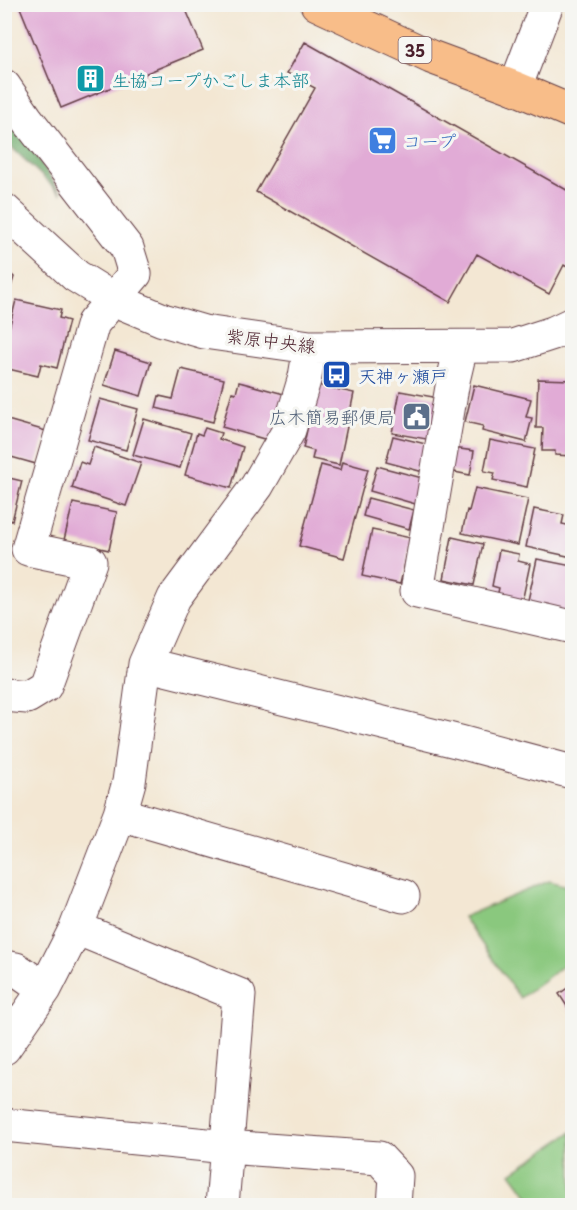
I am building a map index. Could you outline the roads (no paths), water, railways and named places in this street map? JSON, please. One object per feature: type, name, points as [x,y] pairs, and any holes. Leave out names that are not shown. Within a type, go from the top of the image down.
[{"type":"main road","name":"35","points":[[317,4],[431,57],[573,112]]},
{"type":"street","points":[[515,88],[547,4]]},
{"type":"street","points":[[4,86],[26,118],[127,248],[135,274],[93,323],[16,547],[90,562],[45,686],[27,697],[4,695]]},
{"type":"street","name":"紫原中央線","points":[[4,210],[76,276],[113,299],[163,320],[204,332],[310,347],[513,346],[573,324]]},
{"type":"street","points":[[4,1048],[45,989],[76,928],[120,814],[129,782],[145,664],[174,598],[257,486],[289,430],[305,377],[310,347]]},
{"type":"street","points":[[461,347],[453,381],[417,591],[573,627]]},
{"type":"street","points":[[145,664],[573,772]]},
{"type":"street","points":[[120,814],[403,896]]},
{"type":"street","points":[[76,928],[239,995],[222,1206]]},
{"type":"street","points":[[4,967],[16,969],[45,989]]},
{"type":"street","points":[[4,1125],[227,1147],[379,1158],[396,1176],[394,1206]]},
{"type":"place","name":"生協コープかごしま本部","points":[[91,79]]},
{"type":"place","name":"コープ","points":[[382,140]]},
{"type":"place","name":"天神ヶ瀬戸","points":[[337,375]]},
{"type":"place","name":"広木簡易郵便局","points":[[416,416]]}]
